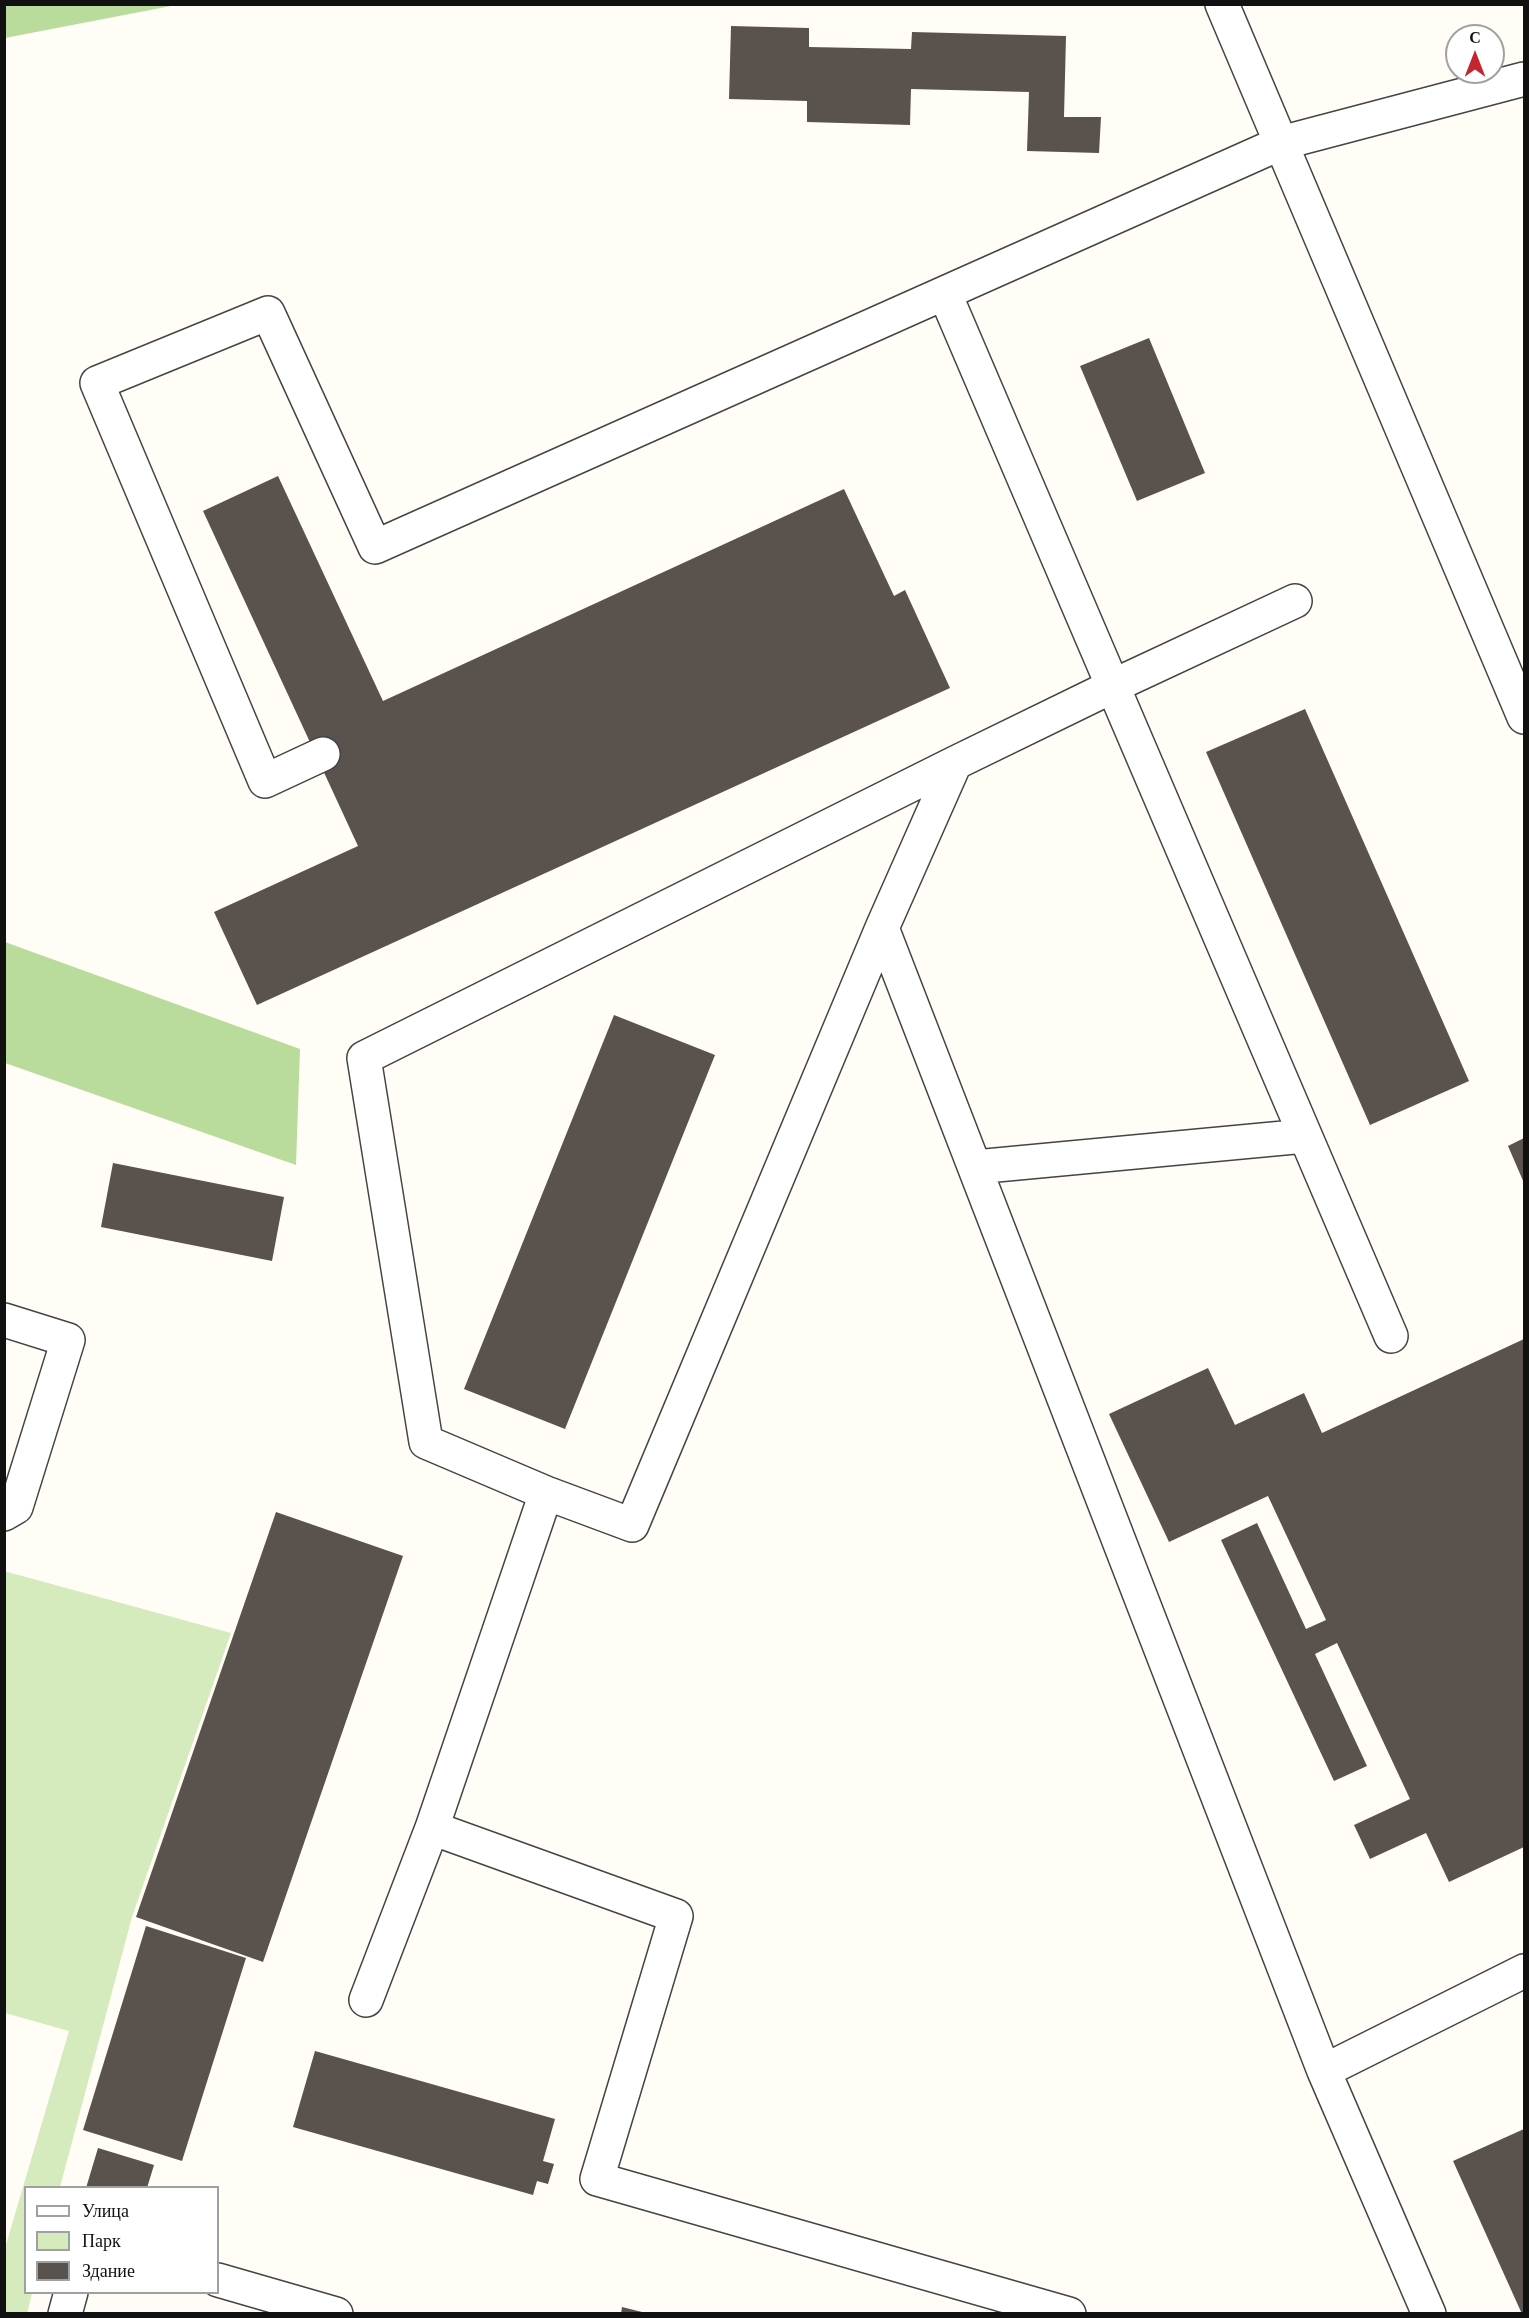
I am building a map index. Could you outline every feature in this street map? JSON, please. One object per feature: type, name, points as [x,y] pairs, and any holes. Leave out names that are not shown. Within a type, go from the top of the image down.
[{"type":"lane","points":[[1222,4],[1524,717]]},
{"type":"lane","points":[[323,754],[265,781],[97,383],[268,313],[375,548],[1281,143],[1524,79]]},
{"type":"lane","points":[[945,294],[1390,1336]]},
{"type":"lane","points":[[955,763],[882,928],[632,1525],[546,1493],[426,1442],[364,1058],[955,763],[1295,601]]},
{"type":"lane","points":[[882,928],[1324,2070],[1429,2313]]},
{"type":"lane","points":[[975,1167],[1305,1136]]},
{"type":"lane","points":[[4,1320],[68,1340],[16,1507],[4,1514]]},
{"type":"lane","points":[[366,2000],[432,1828],[546,1493]]},
{"type":"lane","points":[[432,1828],[676,1916],[597,2179],[1069,2313]]},
{"type":"lane","points":[[1324,2070],[1524,1971]]},
{"type":"lane","points":[[219,2280],[336,2313]]},
{"type":"lane","points":[[65,2313],[70,2294]]},
{"type":"green space","points":[[5,4],[176,4],[176,5],[5,38]]},
{"type":"green space","points":[[5,942],[300,1049],[296,1165],[5,1063]]},
{"type":"green space","points":[[4,1571],[231,1633],[132,1917],[60,2186],[24,2186],[24,2294],[32,2294],[27,2314],[5,2313],[5,2248],[69,2031],[5,2013]]},
{"type":"building","points":[[731,26],[809,28],[809,47],[911,49],[912,32],[1066,36],[1064,117],[1101,117],[1099,153],[1027,151],[1029,92],[911,89],[910,125],[807,122],[807,101],[729,99]]},
{"type":"building","points":[[1149,338],[1205,473],[1137,501],[1080,366]]},
{"type":"building","points":[[278,476],[383,701],[844,489],[894,596],[905,590],[950,688],[257,1005],[214,912],[358,846],[203,511]]},
{"type":"building","points":[[1305,709],[1469,1081],[1370,1125],[1206,752]]},
{"type":"building","points":[[614,1015],[715,1055],[565,1429],[464,1389]]},
{"type":"building","points":[[1524,1138],[1524,1183],[1508,1146]]},
{"type":"building","points":[[113,1163],[284,1197],[272,1261],[101,1227]]},
{"type":"building","points":[[1524,1339],[1524,1847],[1449,1882],[1426,1833],[1370,1859],[1354,1825],[1410,1799],[1337,1643],[1315,1654],[1367,1766],[1334,1781],[1221,1540],[1257,1523],[1306,1629],[1326,1620],[1268,1496],[1169,1542],[1109,1414],[1208,1368],[1235,1425],[1304,1393],[1322,1433]]},
{"type":"building","points":[[276,1512],[403,1556],[263,1962],[136,1917]]},
{"type":"building","points":[[146,1926],[246,1958],[182,2161],[83,2130]]},
{"type":"building","points":[[315,2051],[555,2119],[543,2161],[554,2164],[548,2184],[537,2181],[533,2195],[293,2127]]},
{"type":"building","points":[[1524,2129],[1524,2314],[1522,2314],[1453,2161]]},
{"type":"building","points":[[98,2148],[154,2165],[148,2186],[87,2186]]},
{"type":"building","points":[[622,2307],[646,2313],[646,2314],[621,2314]]}]
